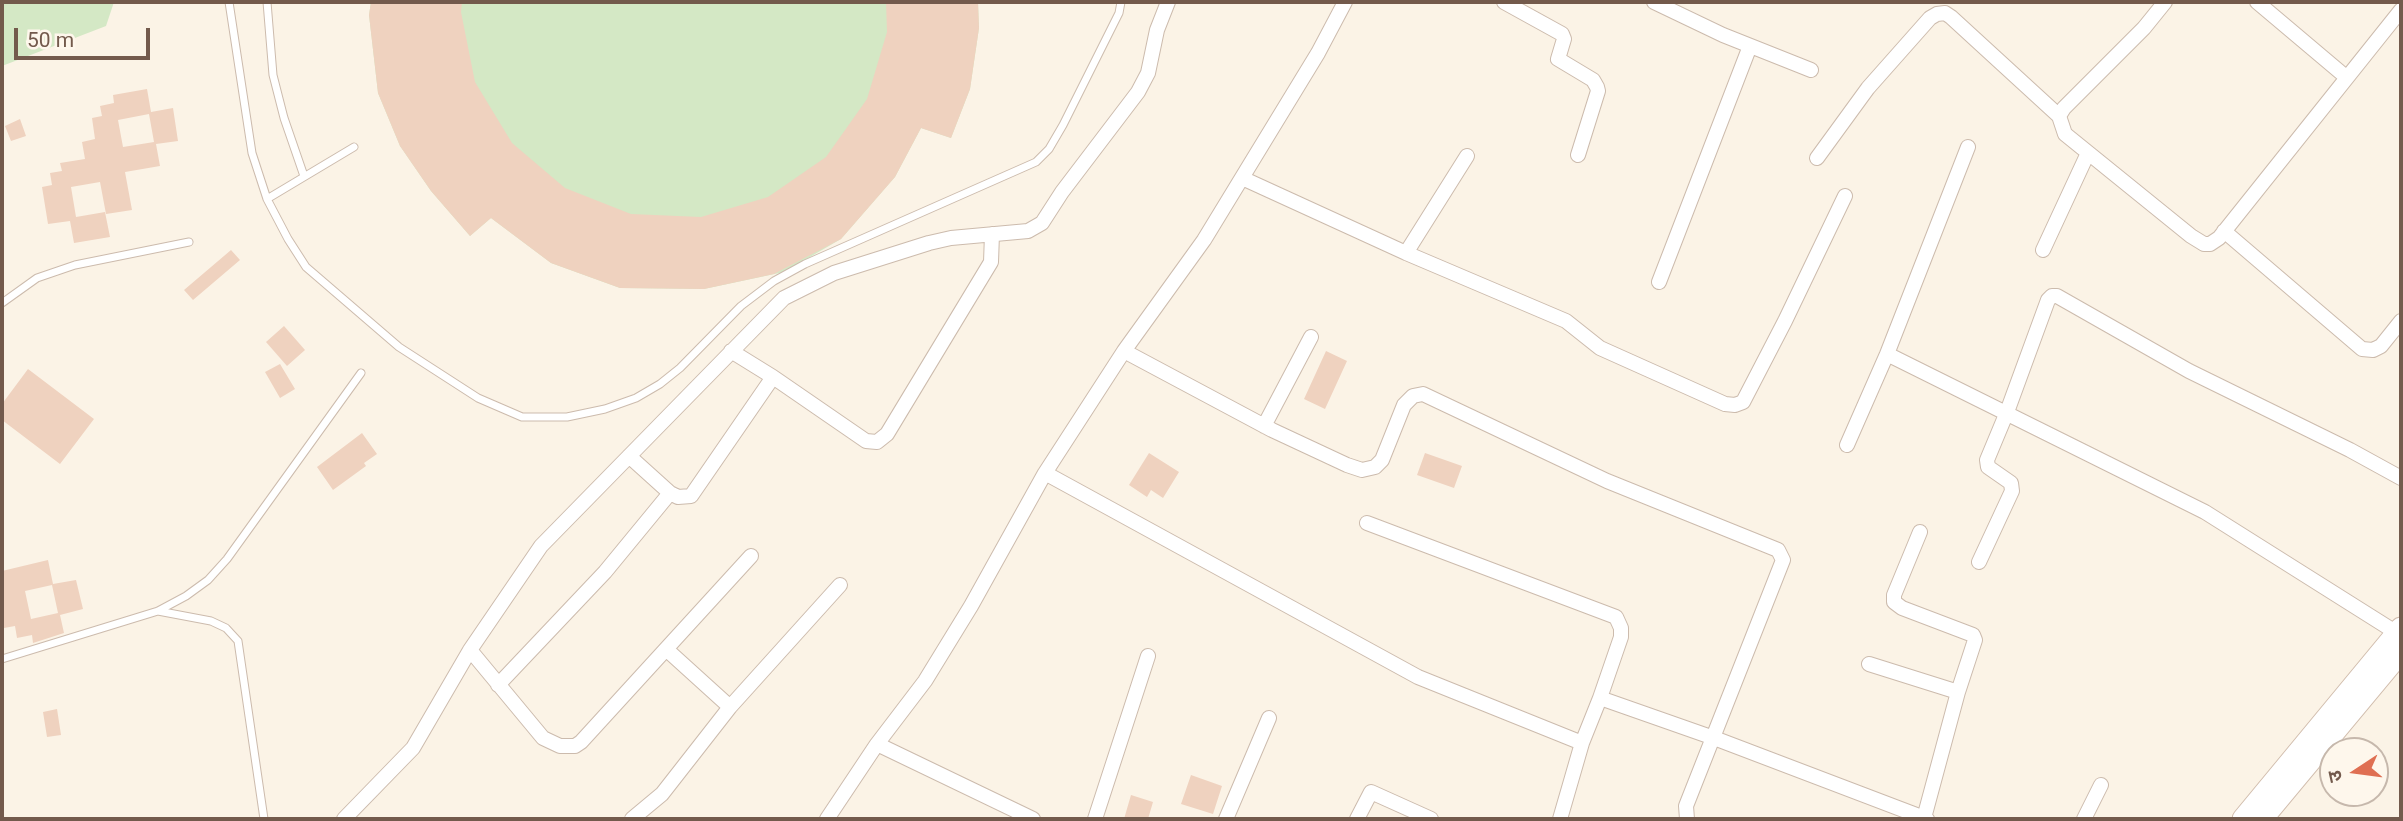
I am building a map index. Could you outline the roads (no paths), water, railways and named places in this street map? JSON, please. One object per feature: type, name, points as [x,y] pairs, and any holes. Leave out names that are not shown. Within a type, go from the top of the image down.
[{"type":"street","points":[[344,819],[413,748],[470,650],[541,546],[785,298],[834,273],[929,243],[1028,231],[1046,219],[1062,192],[1138,92],[1148,73],[1157,30],[1168,2]]},
{"type":"street","points":[[827,819],[877,744],[925,681],[971,606],[1045,473],[1124,351],[1204,240],[1318,54],[1345,2]]},
{"type":"street","points":[[1504,2],[1562,34],[1564,38],[1558,59],[1593,80],[1598,86],[1578,155]]},
{"type":"street","points":[[1654,2],[1750,46],[1811,70]]},
{"type":"street","points":[[2059,116],[2144,28],[2165,2]]},
{"type":"street","points":[[2257,2],[2346,77]]},
{"type":"street","points":[[1816,158],[1868,88],[1930,18],[1945,13],[2059,116],[2065,134],[2199,242],[2210,244],[2219,238],[2401,10]]},
{"type":"street","points":[[1659,282],[1750,46]]},
{"type":"street","points":[[1847,445],[1887,354],[1968,147]]},
{"type":"street","points":[[2043,250],[2088,153]]},
{"type":"street","points":[[1406,253],[1467,156]]},
{"type":"street","points":[[1242,178],[1406,253],[1566,321],[1600,348],[1725,404],[1735,405],[1743,402],[1844,196]]},
{"type":"street","points":[[2224,231],[2362,349],[2374,350],[2381,345],[2401,321]]},
{"type":"street","points":[[732,351],[866,441],[877,442],[883,439],[991,262],[992,234]]},
{"type":"street","points":[[1979,562],[2012,491],[2011,483],[1988,467],[1987,463],[2048,300],[2057,296],[2189,371],[2401,478]]},
{"type":"street","points":[[1264,426],[1311,337]]},
{"type":"street","points":[[1124,351],[1264,426],[1362,470],[1382,460],[1404,405],[1413,396],[1423,394],[1607,481],[1778,550],[1783,560],[1686,806],[1687,819]]},
{"type":"street","points":[[1887,354],[2205,512],[2400,638]]},
{"type":"street","points":[[629,456],[670,493],[685,497],[695,492],[774,377]]},
{"type":"street","points":[[1045,473],[1418,677],[1582,743]]},
{"type":"street","points":[[498,685],[606,572],[670,493]]},
{"type":"street","points":[[1367,523],[1616,617],[1622,628],[1621,637],[1582,743],[1560,819]]},
{"type":"street","points":[[1600,698],[1714,738],[1926,819],[1958,692],[1975,637],[1902,608],[1894,598],[1920,532]]},
{"type":"street","points":[[470,650],[543,738],[560,746],[575,746],[751,556]]},
{"type":"street","points":[[632,819],[662,794],[730,707],[840,585]]},
{"type":"street","points":[[2243,819],[2400,638]]},
{"type":"street","points":[[2262,819],[2400,638]]},
{"type":"street","points":[[666,649],[730,707]]},
{"type":"street","points":[[1095,819],[1148,656]]},
{"type":"street","points":[[1869,664],[1958,692]]},
{"type":"street","points":[[1226,819],[1269,718]]},
{"type":"street","points":[[877,744],[1033,819]]},
{"type":"street","points":[[2084,819],[2101,785]]},
{"type":"street","points":[[1357,819],[1371,792],[1432,819]]},
{"type":"lane","points":[[229,2],[253,153],[267,199],[306,267],[398,347],[478,398],[522,417],[567,417],[605,410],[636,398],[680,368],[741,306],[774,281],[829,252],[1036,162],[1049,149],[1063,125],[1119,13],[1121,2]]},
{"type":"lane","points":[[267,2],[273,75],[284,118],[304,176]]},
{"type":"lane","points":[[267,199],[354,147]]},
{"type":"lane","points":[[2,303],[37,278],[75,265],[189,242]]},
{"type":"lane","points":[[2,659],[158,611],[208,580],[227,559],[361,373]]},
{"type":"lane","points":[[158,611],[211,621],[226,628],[238,641],[264,819]]}]
